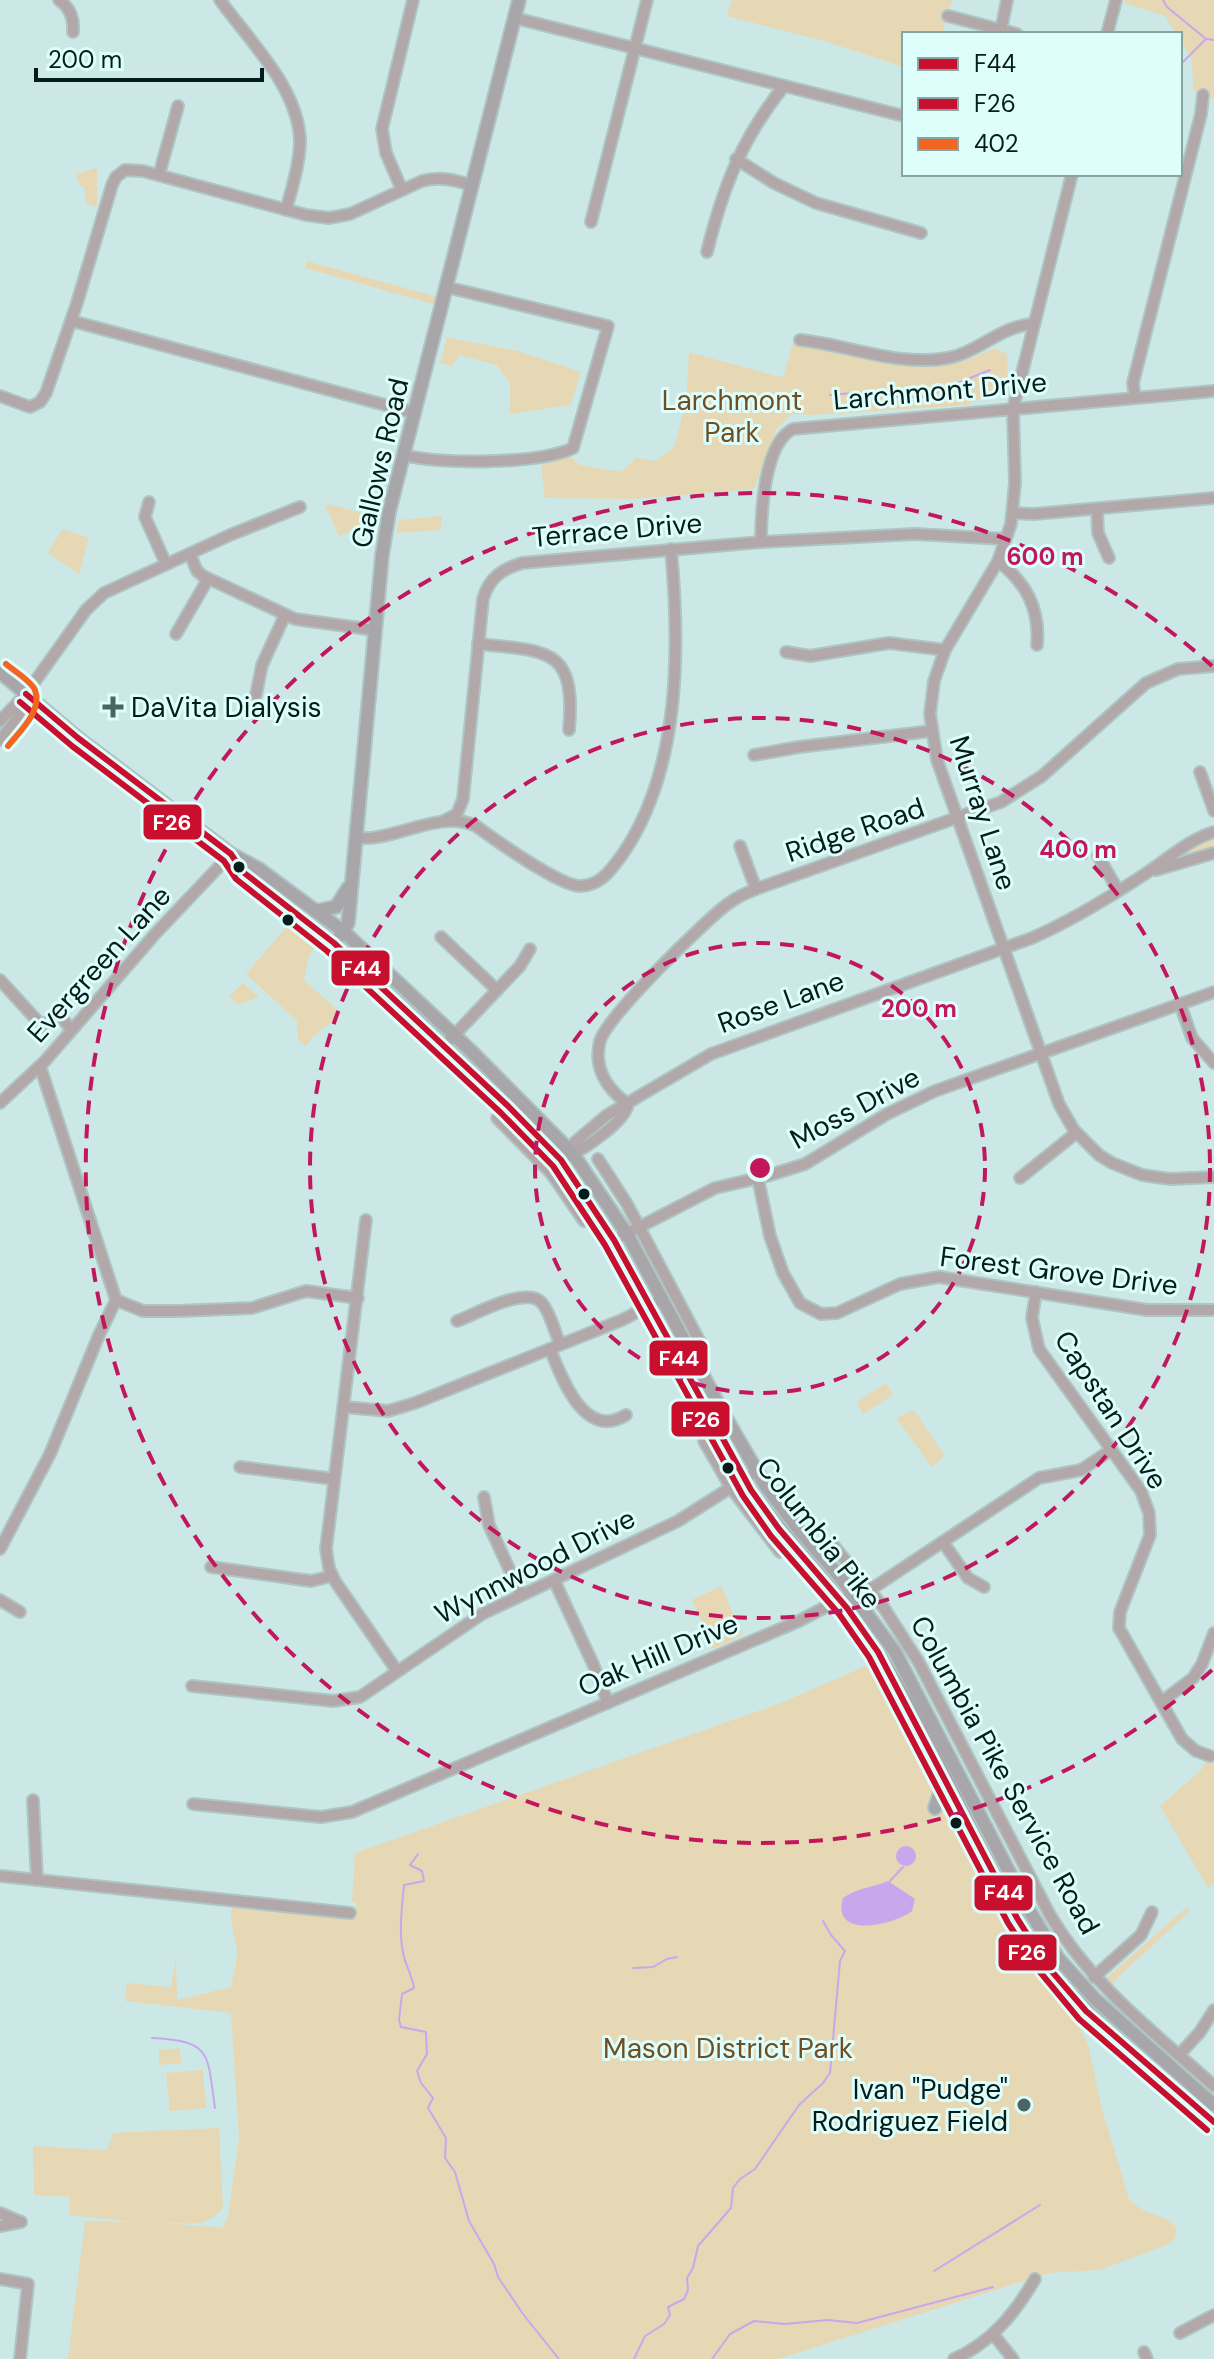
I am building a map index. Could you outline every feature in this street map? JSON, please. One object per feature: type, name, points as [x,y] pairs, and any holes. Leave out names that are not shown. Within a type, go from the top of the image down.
[{"type":"main road","name":"Gallows Road","points":[[344,932],[348,923],[385,535],[519,0]]},
{"type":"main road","name":"Columbia Pike","points":[[0,672],[78,738],[231,854],[259,869],[344,932],[454,1035],[568,1155],[633,1231],[656,1303],[744,1479],[779,1529],[840,1600],[887,1666],[1017,1918],[1056,1977],[1086,2011],[1214,2122]]},
{"type":"main road","name":"Columbia Pike","points":[[231,854],[243,872],[334,943],[508,1106],[568,1155],[614,1240],[656,1303],[778,1505],[884,1636],[911,1681],[1029,1910],[1058,1958],[1096,2000],[1214,2105]]},
{"type":"main road","points":[[316,911],[336,907],[351,882]]},
{"type":"main road","points":[[334,943],[344,932]]},
{"type":"main road","points":[[935,1808],[941,1789],[937,1762]]},
{"type":"street","points":[[59,0],[73,17],[73,32]]},
{"type":"street","points":[[220,0],[283,87],[295,112],[299,154],[286,210]]},
{"type":"street","points":[[402,190],[386,153],[382,129],[413,0]]},
{"type":"street","points":[[591,222],[647,0]]},
{"type":"street","points":[[1001,30],[1007,0]]},
{"type":"street","points":[[1108,32],[1116,0]]},
{"type":"street","points":[[948,16],[1009,32]]},
{"type":"street","points":[[515,18],[902,116]]},
{"type":"street","points":[[707,252],[718,208],[736,159],[756,123],[784,86]]},
{"type":"street","points":[[1135,398],[1133,383],[1201,114],[1203,95]]},
{"type":"street","points":[[159,175],[178,106]]},
{"type":"street","points":[[736,159],[774,183],[816,203],[921,233]]},
{"type":"street","points":[[0,396],[30,407],[51,385],[116,177],[130,169],[317,218],[339,217],[433,178],[472,185]]},
{"type":"street","name":"Murray Lane","points":[[1071,176],[1013,409],[1013,513],[998,561],[945,650],[932,690],[931,731],[937,760],[1059,1104],[1076,1133],[1112,1163],[1142,1175],[1170,1179],[1214,1177]]},
{"type":"street","points":[[404,455],[433,460],[508,459],[560,454],[573,448],[608,326],[446,287]]},
{"type":"street","points":[[72,321],[415,413]]},
{"type":"street","points":[[800,340],[903,360],[930,360],[957,356],[1016,326],[1034,324]]},
{"type":"street","name":"Larchmont Drive","points":[[761,542],[761,518],[768,476],[776,446],[786,433],[812,427],[1214,391]]},
{"type":"street","points":[[1013,513],[1034,514],[1214,498]]},
{"type":"street","points":[[149,502],[145,517],[166,564]]},
{"type":"street","points":[[0,721],[26,694],[86,610],[104,593],[230,535],[300,507]]},
{"type":"street","points":[[1097,509],[1098,533],[1109,558]]},
{"type":"street","name":"Terrace Drive","points":[[463,799],[485,591],[493,578],[506,568],[522,563],[761,542],[915,534],[1005,539]]},
{"type":"street","points":[[355,838],[379,838],[459,820],[476,826],[573,886],[597,882],[618,859],[644,818],[663,757],[677,640],[671,549]]},
{"type":"street","points":[[190,554],[197,571],[208,579],[285,615],[311,622],[375,630]]},
{"type":"street","points":[[998,561],[1020,581],[1031,598],[1037,621],[1037,645]]},
{"type":"street","points":[[176,634],[208,579]]},
{"type":"street","points":[[256,695],[262,665],[285,615]]},
{"type":"street","points":[[786,652],[810,656],[889,643],[945,650]]},
{"type":"street","points":[[478,644],[531,649],[556,662],[570,685],[569,730]]},
{"type":"street","name":"Ridge Road","points":[[628,1104],[613,1094],[601,1071],[598,1052],[603,1033],[697,931],[730,902],[756,889],[1001,802],[1042,776],[1158,676],[1184,667],[1214,666]]},
{"type":"street","points":[[0,740],[25,708],[26,694]]},
{"type":"street","points":[[754,755],[931,731]]},
{"type":"street","points":[[1200,772],[1214,811]]},
{"type":"street","points":[[463,799],[467,814],[476,826]]},
{"type":"street","points":[[444,821],[457,814],[463,799]]},
{"type":"street","name":"Rose Lane","points":[[551,1173],[568,1155],[625,1114],[628,1104],[690,1065],[736,1043],[1053,929],[1181,849],[1214,832]]},
{"type":"street","points":[[740,846],[756,889]]},
{"type":"street","points":[[1146,873],[1214,853]]},
{"type":"street","name":"Evergreen Lane","points":[[0,1103],[40,1066],[156,933],[231,854]]},
{"type":"street","points":[[1098,856],[1118,890]]},
{"type":"street","points":[[441,937],[497,990]]},
{"type":"street","points":[[444,1046],[520,966],[530,949]]},
{"type":"street","points":[[0,980],[43,1027],[57,1012],[71,1029]]},
{"type":"street","name":"Moss Drive","points":[[614,1240],[715,1188],[787,1171],[823,1155],[911,1102],[1214,992]]},
{"type":"street","points":[[1180,1004],[1192,1038],[1214,1063]]},
{"type":"street","points":[[0,1549],[50,1454],[116,1300],[40,1066]]},
{"type":"street","points":[[508,1106],[497,1118],[551,1173],[584,1221]]},
{"type":"street","points":[[1020,1178],[1076,1133]]},
{"type":"street","points":[[598,1159],[627,1204],[633,1231],[700,1342]]},
{"type":"street","name":"Forest Grove Drive","points":[[758,1179],[770,1236],[783,1273],[800,1303],[812,1312],[837,1313],[900,1284],[930,1277],[1147,1310],[1214,1310]]},
{"type":"street","points":[[366,1220],[326,1549],[332,1576],[397,1671]]},
{"type":"street","points":[[116,1300],[143,1311],[179,1311],[252,1308],[306,1291],[358,1298]]},
{"type":"street","name":"Capstan Drive","points":[[1036,1292],[1032,1318],[1039,1349],[1141,1491],[1150,1524],[1147,1545],[1120,1612],[1119,1628],[1182,1739],[1196,1751],[1210,1756]]},
{"type":"street","points":[[457,1321],[520,1296],[533,1296],[543,1304],[570,1393],[594,1417],[610,1421],[626,1415]]},
{"type":"street","points":[[344,1407],[378,1411],[395,1409],[555,1347],[656,1303]]},
{"type":"street","points":[[704,1441],[731,1488],[780,1552]]},
{"type":"street","name":"Oak Hill Drive","points":[[193,1804],[321,1817],[340,1816],[799,1621],[840,1600],[870,1590],[1039,1478],[1081,1470],[1111,1450]]},
{"type":"street","points":[[240,1467],[334,1479]]},
{"type":"street","name":"Wynnwood Drive","points":[[192,1686],[341,1701],[360,1697],[464,1624],[678,1521],[757,1471]]},
{"type":"street","points":[[484,1497],[489,1525],[521,1595]]},
{"type":"street","points":[[943,1542],[968,1578],[984,1587]]},
{"type":"street","name":"Columbia Pike Service Road","points":[[833,1545],[870,1590],[918,1661],[1050,1915],[1072,1950],[1094,1977],[1214,2086]]},
{"type":"street","points":[[211,1567],[311,1581],[332,1576]]},
{"type":"street","points":[[554,1580],[608,1703]]},
{"type":"street","points":[[0,1600],[20,1612]]},
{"type":"street","points":[[1161,1702],[1193,1678],[1214,1633]]},
{"type":"street","points":[[33,1800],[37,1880]]},
{"type":"street","points":[[0,1876],[350,1913]]},
{"type":"street","points":[[1094,1977],[1141,1935],[1152,1912]]},
{"type":"street","points":[[1179,2055],[1200,2032],[1214,2010]]},
{"type":"street","points":[[0,2213],[21,2222],[0,2226]]},
{"type":"street","points":[[0,2279],[28,2284],[20,2359]]},
{"type":"street","points":[[954,2359],[993,2334],[1016,2309],[1035,2279]]},
{"type":"street","points":[[1180,2333],[1214,2315]]},
{"type":"street","points":[[993,2334],[1013,2359]]},
{"type":"green space","points":[[732,0],[952,0],[943,32],[902,32],[902,66],[827,42],[727,16]]},
{"type":"green space","points":[[1124,0],[1214,0],[1214,99],[1194,91],[1191,58],[1182,43],[1182,32],[1175,32],[1165,16],[1124,3]]},
{"type":"green space","points":[[97,168],[97,207],[86,203],[84,187],[76,174]]},
{"type":"green space","points":[[307,261],[438,297],[433,304],[305,268]]},
{"type":"green space","points":[[447,337],[518,351],[581,372],[571,405],[510,414],[510,384],[497,365],[460,355],[452,366],[440,363]]},
{"type":"green space","name":"Larchmont Park","points":[[793,342],[927,367],[963,362],[994,348],[1007,354],[1008,386],[967,405],[792,414],[777,428],[754,489],[631,499],[545,498],[541,465],[570,456],[580,465],[621,472],[636,458],[655,461],[674,447],[686,403],[689,352],[779,377],[784,375]]},
{"type":"green space","points":[[329,504],[380,518],[339,536],[325,506]]},
{"type":"green space","points":[[442,516],[441,530],[396,533],[399,520]]},
{"type":"green space","points":[[62,529],[89,538],[79,574],[48,553]]},
{"type":"green space","points":[[1211,836],[1214,838],[1214,849],[1168,863]]},
{"type":"green space","points":[[293,919],[320,941],[309,955],[304,980],[342,1014],[313,1036],[306,1047],[298,1040],[297,1021],[246,974]]},
{"type":"green space","points":[[243,983],[259,997],[238,1005],[229,996]]},
{"type":"green space","points":[[886,1383],[893,1395],[863,1414],[856,1402]]},
{"type":"green space","points":[[914,1410],[945,1456],[932,1467],[896,1418]]},
{"type":"green space","points":[[721,1586],[743,1636],[713,1649],[692,1600]]},
{"type":"green space","name":"Mason District Park","points":[[868,1665],[976,1864],[1071,2011],[1088,2044],[1102,2109],[1129,2199],[1177,2228],[1175,2239],[1167,2245],[1100,2270],[1049,2273],[778,2359],[68,2359],[85,2221],[135,2222],[69,2215],[70,2197],[34,2195],[33,2146],[107,2150],[113,2133],[219,2128],[223,2208],[203,2222],[166,2223],[222,2228],[228,2217],[239,2139],[231,2013],[125,2001],[127,1983],[171,1987],[176,1957],[177,2000],[231,1987],[237,1954],[231,1922],[234,1902],[350,1913],[355,1911],[356,1903],[352,1901],[355,1853],[781,1703]]},
{"type":"green space","points":[[1214,1750],[1214,1883],[1208,1888],[1160,1806],[1201,1770]]},
{"type":"green space","points":[[1187,1907],[1190,1911],[1115,1980],[1113,1990],[1103,1981]]},
{"type":"green space","points":[[180,2048],[181,2063],[159,2065],[159,2050]]},
{"type":"green space","points":[[203,2070],[206,2108],[170,2111],[166,2073]]},
{"type":"shaded area","points":[[906,1846],[913,1849],[916,1856],[913,1863],[906,1866],[899,1863],[896,1856],[899,1849]]},
{"type":"shaded area","points":[[888,1881],[915,1899],[912,1911],[892,1921],[866,1926],[846,1920],[842,1911],[843,1898]]},
{"type":"waterway","points":[[1163,0],[1167,7],[1206,39]]},
{"type":"waterway","points":[[1182,63],[1206,39],[1214,40]]},
{"type":"waterway","points":[[830,395],[876,391],[892,397],[923,397],[990,370]]},
{"type":"waterway","points":[[418,1854],[410,1865],[422,1871],[424,1881],[404,1885],[401,1921],[402,1948],[414,1988],[402,1994],[399,2020],[401,2027],[426,2032],[427,2054],[417,2071],[421,2083],[433,2098],[428,2108],[446,2138],[445,2158],[455,2172],[469,2221],[494,2264],[498,2277],[559,2359]]},
{"type":"waterway","points":[[890,1881],[903,1867]]},
{"type":"waterway","points":[[634,2359],[645,2336],[664,2324],[670,2315],[668,2307],[684,2299],[688,2290],[687,2278],[693,2268],[698,2246],[731,2208],[733,2188],[755,2169],[799,2105],[830,2073],[840,1961],[845,1951],[823,1921]]},
{"type":"waterway","points":[[633,1968],[653,1967],[677,1957]]},
{"type":"waterway","points":[[152,2038],[197,2047],[208,2063],[215,2108]]},
{"type":"waterway","points":[[934,2271],[1040,2205]]},
{"type":"waterway","points":[[712,2359],[730,2334],[754,2321],[784,2324],[828,2320],[857,2323],[993,2287]]},
{"type":"transit line","name":"402","points":[[6,664],[30,683],[37,698],[29,721],[8,746]]},
{"type":"transit line","name":"F44","points":[[26,694],[78,738],[231,854],[243,872],[334,943],[508,1106],[561,1160],[614,1240],[751,1490],[779,1529],[847,1608],[878,1652],[1017,1918],[1048,1967],[1086,2011],[1214,2122]]},
{"type":"transit line","name":"F26","points":[[20,702],[72,746],[224,861],[236,879],[327,951],[501,1113],[553,1166],[605,1245],[743,1496],[771,1536],[839,1614],[869,1657],[1008,1923],[1040,1972],[1079,2019],[1207,2130]]},
{"type":"place","name":"DaVita Dialysis","points":[[113,707]]},
{"type":"place","name":"Ivan \"Pudge\" Rodriguez Field","points":[[1024,2105]]}]
